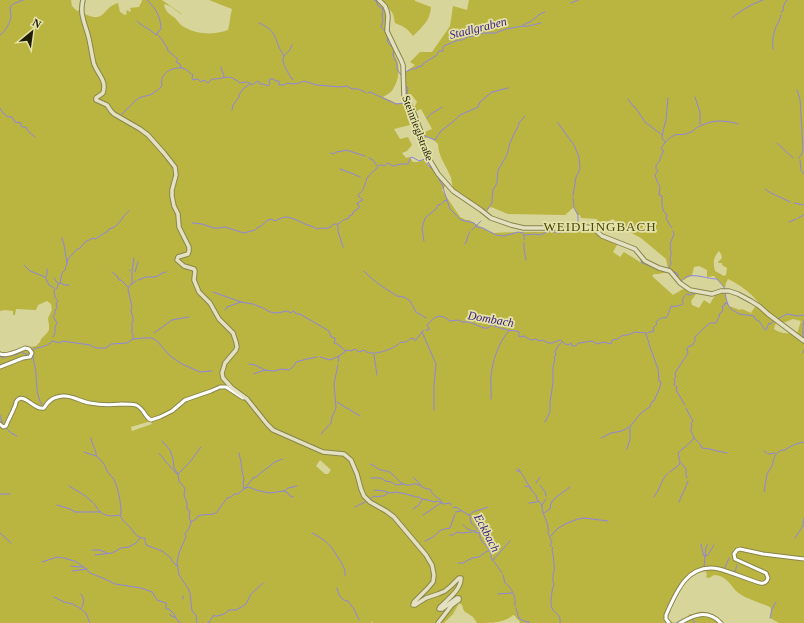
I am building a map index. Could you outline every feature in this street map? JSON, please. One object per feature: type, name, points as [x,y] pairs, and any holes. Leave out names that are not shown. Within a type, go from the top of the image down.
[{"type":"main road","points":[[83,0],[81,12],[89,38],[94,64],[104,83],[103,92],[96,98],[96,100],[106,104],[115,115],[148,135],[174,167],[176,174],[172,191],[178,214],[178,227],[188,243],[190,250],[188,254],[178,257],[177,260],[183,265],[194,269],[194,280],[200,293],[210,303],[219,320],[234,335],[237,344],[237,349],[225,363],[222,376],[223,379],[247,399],[273,430],[324,452],[344,454],[351,460],[364,496],[370,502],[388,512],[398,521],[426,555],[432,565],[434,573],[433,581],[413,605],[426,598],[445,591],[458,578],[461,578],[457,589],[440,606],[439,609],[442,609],[457,598],[459,598],[459,600],[451,606],[438,623]]},
{"type":"main road","name":"Steinrieglstraße","points":[[379,0],[387,10],[387,30],[402,60],[405,98],[413,110],[421,132],[426,155],[452,192],[481,210],[490,218],[500,222],[520,227],[557,228],[568,230],[587,227],[592,228],[602,236],[635,249],[645,261],[659,268],[670,271],[687,289],[691,291],[712,294],[724,291],[734,292],[752,301],[803,340]]},
{"type":"street","points":[[0,354],[4,356],[25,348],[31,352],[30,357],[24,357],[0,367]]},
{"type":"street","points":[[0,424],[3,427],[5,426],[16,402],[22,398],[41,409],[44,408],[51,399],[59,396],[69,396],[91,404],[131,404],[140,408],[148,419],[151,420],[171,411],[185,400],[220,387],[226,388],[247,399]]},
{"type":"street","points":[[669,623],[666,619],[666,615],[680,586],[687,578],[697,571],[718,569],[763,583],[768,578],[766,573],[736,559],[734,555],[736,550],[740,549],[760,554],[804,559]]},
{"type":"street","points":[[680,623],[702,614],[712,617],[721,623]]},
{"type":"shaded area","points":[[0,0],[71,0],[72,6],[77,11],[79,10],[80,0],[84,0],[83,13],[96,17],[100,16],[113,5],[118,3],[120,12],[124,15],[127,14],[126,12],[128,10],[129,12],[131,11],[130,8],[139,7],[142,0],[162,0],[182,14],[164,4],[165,9],[180,24],[189,30],[200,33],[217,33],[228,30],[232,9],[209,0],[377,0],[382,5],[383,0],[415,0],[431,7],[428,20],[413,36],[405,28],[395,23],[393,14],[387,7],[387,30],[389,43],[394,48],[399,68],[395,85],[390,93],[383,97],[396,103],[404,104],[412,113],[407,117],[410,125],[394,129],[400,139],[408,137],[412,145],[407,151],[402,153],[406,158],[409,157],[413,162],[424,160],[429,167],[432,166],[446,185],[442,190],[460,217],[469,220],[493,233],[563,232],[568,230],[591,228],[600,235],[618,243],[613,252],[620,257],[624,252],[640,262],[642,261],[669,272],[654,274],[652,276],[673,295],[685,288],[692,294],[696,294],[691,301],[692,305],[699,308],[704,300],[710,304],[714,297],[722,292],[725,292],[729,306],[751,313],[758,302],[741,286],[728,279],[725,288],[714,276],[707,277],[707,270],[699,266],[694,267],[692,275],[680,282],[668,269],[666,259],[641,238],[624,229],[613,219],[598,222],[597,219],[581,218],[580,215],[577,215],[574,207],[565,215],[508,214],[490,207],[486,213],[453,194],[451,178],[441,157],[438,144],[430,138],[424,138],[422,133],[432,129],[421,109],[414,112],[413,110],[417,102],[411,94],[405,96],[406,87],[403,85],[404,73],[415,65],[410,62],[420,52],[432,52],[450,26],[453,6],[467,10],[469,0],[804,0],[804,623],[779,623],[770,618],[770,607],[740,594],[727,580],[718,575],[714,575],[709,578],[706,577],[707,574],[705,571],[689,577],[683,585],[669,614],[668,619],[675,623],[520,623],[519,620],[513,615],[506,620],[491,623],[477,623],[473,617],[464,611],[462,605],[459,603],[453,614],[444,623],[374,623],[371,621],[373,623],[0,623],[0,351],[4,353],[36,346],[49,330],[48,318],[52,310],[51,304],[47,301],[38,305],[36,310],[16,309],[15,315],[13,315],[13,311],[0,311]],"holes":[[[719,251],[722,258],[718,262],[722,263],[722,265],[727,268],[726,275],[724,276],[715,271],[714,260]],[[793,319],[801,321],[797,334],[783,323]],[[777,322],[791,333],[778,331],[774,329]],[[151,421],[152,424],[132,431],[131,427]],[[320,460],[331,470],[328,474],[325,474],[316,466]]]},
{"type":"shaded area","points":[[706,612],[712,614],[723,623],[675,623],[689,616],[688,615],[690,614]]},
{"type":"waterway","points":[[0,35],[10,22],[10,7],[13,4],[23,0]]},
{"type":"waterway","points":[[147,0],[153,6],[159,17],[161,29],[157,35]]},
{"type":"waterway","name":"WEIDLINGBACH","points":[[374,0],[378,6],[383,9],[383,20],[381,27],[386,32]]},
{"type":"waterway","points":[[571,3],[578,0]]},
{"type":"waterway","points":[[732,18],[754,3],[763,0]]},
{"type":"waterway","points":[[781,12],[783,11],[787,0]]},
{"type":"waterway","points":[[523,25],[545,12]]},
{"type":"waterway","points":[[773,49],[773,35],[781,15]]},
{"type":"waterway","points":[[137,21],[157,35]]},
{"type":"waterway","points":[[259,23],[266,26],[273,33],[284,56]]},
{"type":"waterway","name":"Stadlgraben","points":[[404,74],[409,70],[422,66],[424,63],[437,55],[439,51],[443,51],[444,46],[458,40],[483,33],[495,33],[506,29],[541,23]]},
{"type":"waterway","name":"WEIDLINGBACH","points":[[387,35],[388,43],[394,50],[393,55],[397,64],[397,69],[401,75]]},
{"type":"waterway","points":[[159,36],[167,47],[168,51],[178,59],[176,62],[180,64],[181,68],[186,69],[193,75],[193,80],[198,79],[201,82],[204,80],[208,83],[212,79],[230,77],[240,83],[248,82],[252,85],[258,81],[260,84],[268,86],[270,84],[270,79],[279,81],[279,85],[288,83],[296,84],[304,81],[317,85],[347,86],[366,93]]},
{"type":"waterway","points":[[292,45],[283,58],[283,61],[291,78],[293,79],[292,80]]},
{"type":"waterway","points":[[221,67],[224,77]]},
{"type":"waterway","points":[[122,114],[139,98],[152,94],[161,87],[162,78],[166,72],[181,68]]},
{"type":"waterway","points":[[232,110],[233,105],[243,89],[250,84]]},
{"type":"waterway","name":"WEIDLINGBACH","points":[[405,85],[408,88],[406,96]]},
{"type":"waterway","points":[[425,136],[435,140],[441,131],[460,115],[478,107],[480,102],[492,92],[508,88]]},
{"type":"waterway","points":[[797,90],[800,99],[803,149],[799,158]]},
{"type":"waterway","points":[[368,93],[370,92],[396,104],[405,103]]},
{"type":"waterway","points":[[695,97],[700,112],[700,124]]},
{"type":"waterway","points":[[665,142],[662,138],[666,120],[668,98]]},
{"type":"waterway","name":"WEIDLINGBACH","points":[[404,99],[411,111],[409,119],[411,122],[416,124]]},
{"type":"waterway","points":[[628,99],[645,122],[662,135]]},
{"type":"waterway","points":[[427,118],[442,107]]},
{"type":"waterway","points":[[0,108],[8,117],[12,117],[15,122],[21,123],[22,127],[26,127],[35,137]]},
{"type":"waterway","points":[[490,205],[492,203],[493,190],[497,183],[498,170],[507,155],[510,143],[519,123],[525,116]]},
{"type":"waterway","points":[[672,228],[666,219],[667,215],[663,209],[662,196],[659,195],[660,187],[655,175],[658,171],[656,169],[656,165],[664,151],[661,149],[673,136],[692,132],[700,126],[708,123],[721,121],[738,124]]},
{"type":"waterway","points":[[558,123],[574,145],[579,157],[580,169],[576,177],[573,196]]},
{"type":"waterway","name":"WEIDLINGBACH","points":[[418,127],[417,131],[421,139]]},
{"type":"waterway","points":[[777,143],[793,158]]},
{"type":"waterway","name":"WEIDLINGBACH","points":[[423,146],[422,150],[425,159],[443,186],[450,209],[461,220],[474,223],[477,227],[483,228],[496,235],[504,236],[518,232],[523,233],[524,235],[540,235],[550,231],[559,233],[567,231]]},
{"type":"waterway","points":[[331,153],[334,154],[336,152],[346,150],[365,156]]},
{"type":"waterway","points":[[362,191],[367,178],[379,165],[384,166],[388,163],[393,166],[408,164],[411,157],[419,161],[425,159]]},
{"type":"waterway","points":[[369,158],[373,160],[377,166]]},
{"type":"waterway","points":[[800,160],[801,170],[804,174]]},
{"type":"waterway","points":[[340,169],[360,177]]},
{"type":"waterway","points":[[765,189],[790,202]]},
{"type":"waterway","points":[[192,223],[202,224],[214,228],[225,227],[244,233],[255,230],[268,220],[272,219],[274,221],[287,217],[317,229],[327,228],[349,218],[349,216],[359,208],[357,203],[363,200],[358,195],[361,192]]},
{"type":"waterway","points":[[573,198],[574,208],[578,215],[578,226]]},
{"type":"waterway","name":"WEIDLINGBACH","points":[[443,203],[447,200]]},
{"type":"waterway","points":[[794,203],[804,205]]},
{"type":"waterway","points":[[424,241],[422,228],[425,218],[436,209],[438,205],[441,204]]},
{"type":"waterway","points":[[487,210],[490,206]]},
{"type":"waterway","points":[[53,337],[57,323],[53,316],[55,314],[55,310],[57,308],[56,303],[58,301],[55,297],[54,290],[60,283],[62,273],[65,270],[68,259],[85,242],[93,238],[95,239],[116,226],[129,211]]},
{"type":"waterway","points":[[798,218],[804,215]]},
{"type":"waterway","points":[[789,222],[796,219]]},
{"type":"waterway","name":"WEIDLINGBACH","points":[[472,230],[481,221]]},
{"type":"waterway","points":[[338,225],[338,230]]},
{"type":"waterway","points":[[338,231],[343,247]]},
{"type":"waterway","points":[[671,270],[669,267],[671,264],[670,244],[674,234],[673,231]]},
{"type":"waterway","points":[[465,244],[470,232]]},
{"type":"waterway","name":"WEIDLINGBACH","points":[[524,235],[524,240]]},
{"type":"waterway","points":[[62,238],[67,263]]},
{"type":"waterway","points":[[524,243],[526,260]]},
{"type":"waterway","name":"WEIDLINGBACH","points":[[640,257],[642,263],[657,270],[663,271]]},
{"type":"waterway","points":[[132,271],[134,258]]},
{"type":"waterway","points":[[135,272],[138,262]]},
{"type":"waterway","points":[[24,265],[30,271],[45,277],[49,285],[54,288]]},
{"type":"waterway","points":[[46,277],[47,269]]},
{"type":"waterway","points":[[364,271],[380,285],[397,296],[404,297],[410,301],[416,312],[426,318]]},
{"type":"waterway","name":"WEIDLINGBACH","points":[[672,271],[677,273],[679,279]]},
{"type":"waterway","points":[[112,272],[128,287]]},
{"type":"waterway","points":[[132,272],[132,284]]},
{"type":"waterway","points":[[138,280],[146,277],[158,276],[166,272]]},
{"type":"waterway","name":"WEIDLINGBACH","points":[[681,281],[689,276],[717,279],[724,287],[728,305],[731,309],[739,314],[754,316],[765,330],[769,323],[770,324],[774,321]]},
{"type":"waterway","points":[[54,278],[58,284]]},
{"type":"waterway","points":[[132,333],[133,318],[128,289],[130,285],[136,281]]},
{"type":"waterway","points":[[60,283],[69,285]]},
{"type":"waterway","points":[[213,292],[241,302],[253,304],[270,312],[277,313],[287,311],[291,313],[293,311],[296,314],[300,314],[329,331],[331,337],[335,338],[334,343],[346,351],[355,349],[359,352],[364,350],[367,352],[377,353],[388,350],[401,342],[407,342],[411,338],[414,339]]},
{"type":"waterway","name":"Dombach","points":[[648,333],[654,331],[653,328],[657,324],[656,322],[658,320],[666,318],[671,306],[682,305],[683,298],[687,294],[690,295],[696,292]]},
{"type":"waterway","name":"Dombach","points":[[711,295],[714,296],[717,294]]},
{"type":"waterway","points":[[225,310],[227,307],[241,302]]},
{"type":"waterway","points":[[685,405],[676,390],[677,387],[674,385],[674,379],[676,377],[675,373],[688,353],[687,349],[689,346],[692,346],[695,341],[695,337],[710,323],[716,323],[720,313],[722,312],[722,306],[724,306],[725,303],[728,304]]},
{"type":"waterway","name":"WEIDLINGBACH","points":[[777,319],[787,314],[798,316],[804,315]]},
{"type":"waterway","name":"Dombach","points":[[426,330],[429,330],[427,325],[435,318],[440,316],[450,321],[458,320],[462,322],[469,322],[484,328],[488,328],[491,325],[507,330],[517,331],[519,332],[520,337],[524,336],[531,340],[543,340],[548,343],[560,340]]},
{"type":"waterway","points":[[154,333],[172,320],[189,317]]},
{"type":"waterway","points":[[803,338],[804,320]]},
{"type":"waterway","points":[[414,340],[416,340],[424,330]]},
{"type":"waterway","points":[[491,399],[491,380],[494,358],[502,340],[509,331]]},
{"type":"waterway","points":[[422,332],[436,364],[434,410]]},
{"type":"waterway","name":"Dombach","points":[[561,340],[568,345],[571,343],[572,346],[579,343],[592,341],[597,344],[604,342],[611,344],[612,340],[634,332],[647,333]]},
{"type":"waterway","points":[[133,334],[133,339]]},
{"type":"waterway","points":[[646,334],[649,343]]},
{"type":"waterway","points":[[32,350],[48,345],[52,341],[60,343],[62,341],[90,345],[96,348],[106,348],[111,344],[127,343],[133,339],[152,338],[157,341],[170,356],[182,364],[200,372],[212,371]]},
{"type":"waterway","points":[[545,422],[550,412],[553,366],[555,360],[554,357],[556,355],[555,352],[562,342]]},
{"type":"waterway","points":[[627,449],[630,439],[630,427],[640,414],[649,408],[660,387],[661,382],[659,381],[658,369],[649,344]]},
{"type":"waterway","points":[[320,357],[330,360],[346,351]]},
{"type":"waterway","points":[[13,355],[20,352],[27,354],[30,353]]},
{"type":"waterway","points":[[33,355],[38,394],[42,405]]},
{"type":"waterway","points":[[374,355],[377,375]]},
{"type":"waterway","points":[[0,356],[3,358],[8,356]]},
{"type":"waterway","points":[[249,364],[265,370],[289,370],[296,362],[317,357]]},
{"type":"waterway","points":[[338,362],[339,357]]},
{"type":"waterway","points":[[321,434],[331,423],[336,408],[334,384],[338,365]]},
{"type":"waterway","points":[[254,374],[265,370]]},
{"type":"waterway","points":[[337,402],[360,416]]},
{"type":"waterway","points":[[670,472],[679,465],[680,462],[678,453],[694,438],[691,429],[691,423],[693,421],[686,408]]},
{"type":"waterway","points":[[0,415],[3,425]]},
{"type":"waterway","points":[[601,438],[629,427]]},
{"type":"waterway","points":[[6,428],[17,436]]},
{"type":"waterway","points":[[91,438],[96,456],[103,463],[117,487],[121,506],[121,515]]},
{"type":"waterway","points":[[694,438],[702,448],[727,453]]},
{"type":"waterway","points":[[162,441],[170,450],[174,468],[178,474],[179,481],[184,487],[184,495],[187,503],[187,509],[190,511],[189,517],[191,522]]},
{"type":"waterway","points":[[773,462],[775,456],[780,451],[804,442]]},
{"type":"waterway","points":[[178,474],[190,462],[201,447]]},
{"type":"waterway","points":[[84,452],[96,456]]},
{"type":"waterway","points":[[239,453],[244,479],[244,489]]},
{"type":"waterway","points":[[768,454],[775,453]]},
{"type":"waterway","points":[[159,454],[177,474]]},
{"type":"waterway","points":[[197,623],[196,615],[192,611],[190,593],[179,575],[177,562],[186,537],[185,534],[191,522],[198,516],[214,514],[217,512],[227,498],[234,494],[238,494],[253,478],[275,462],[282,459]]},
{"type":"waterway","points":[[681,463],[686,469],[687,478]]},
{"type":"waterway","points":[[764,492],[767,474],[773,463]]},
{"type":"waterway","points":[[370,464],[378,469],[387,471],[400,482],[408,485],[416,484],[426,489],[430,489],[432,493],[442,501],[442,503]]},
{"type":"waterway","points":[[518,468],[536,495],[537,500],[542,505],[548,526],[548,533],[552,542],[550,545],[553,548],[554,567],[554,584],[551,605],[553,610],[559,616],[560,623]]},
{"type":"waterway","points":[[516,470],[520,472]]},
{"type":"waterway","points":[[654,497],[668,473]]},
{"type":"waterway","points":[[413,477],[421,485]]},
{"type":"waterway","points":[[536,483],[540,477]]},
{"type":"waterway","points":[[371,478],[381,478],[396,485],[403,483]]},
{"type":"waterway","points":[[679,502],[688,481]]},
{"type":"waterway","points":[[540,485],[546,496]]},
{"type":"waterway","points":[[69,486],[88,498],[101,513],[110,516],[120,515],[135,534],[142,538]]},
{"type":"waterway","points":[[284,491],[288,488],[297,486]]},
{"type":"waterway","points":[[525,486],[530,487]]},
{"type":"waterway","points":[[246,488],[249,487],[269,493],[284,491],[293,497]]},
{"type":"waterway","points":[[544,513],[550,509],[551,503],[555,498],[570,487]]},
{"type":"waterway","name":"Eckbach","points":[[374,490],[390,493],[396,492],[434,502],[438,501],[444,504],[450,503],[451,505]]},
{"type":"waterway","name":"Eckbach","points":[[369,500],[374,496],[384,496],[388,493]]},
{"type":"waterway","points":[[0,494],[10,494]]},
{"type":"waterway","points":[[542,505],[546,499]]},
{"type":"waterway","points":[[413,509],[418,506],[422,500]]},
{"type":"waterway","name":"Eckbach","points":[[355,507],[367,501]]},
{"type":"waterway","points":[[529,503],[538,501]]},
{"type":"waterway","points":[[423,515],[441,503]]},
{"type":"waterway","points":[[57,505],[75,512],[100,512]]},
{"type":"waterway","name":"Eckbach","points":[[453,508],[456,507],[470,516],[471,523],[480,531],[481,539],[490,550],[491,558],[502,573]]},
{"type":"waterway","points":[[469,515],[473,512],[488,507]]},
{"type":"waterway","name":"Eckbach","points":[[456,512],[461,511]]},
{"type":"waterway","points":[[425,541],[433,537],[441,530],[450,528],[455,514]]},
{"type":"waterway","points":[[584,518],[608,521]]},
{"type":"waterway","points":[[551,536],[557,529],[565,524],[584,518]]},
{"type":"waterway","points":[[795,538],[803,526],[804,518]]},
{"type":"waterway","points":[[463,525],[469,530],[476,531]]},
{"type":"waterway","points":[[450,535],[457,532],[472,532]]},
{"type":"waterway","name":"Eckbach","points":[[474,532],[479,533]]},
{"type":"waterway","points":[[0,533],[11,543]]},
{"type":"waterway","points":[[312,533],[330,546],[344,567],[345,576]]},
{"type":"waterway","points":[[95,555],[112,553],[121,548],[129,547],[136,543],[140,538]]},
{"type":"waterway","points":[[145,541],[146,545],[162,551],[171,558],[177,566]]},
{"type":"waterway","points":[[493,560],[510,541]]},
{"type":"waterway","points":[[701,544],[705,557]]},
{"type":"waterway","points":[[704,567],[706,547],[708,544]]},
{"type":"waterway","points":[[705,556],[708,555],[714,545]]},
{"type":"waterway","points":[[92,550],[100,550],[107,553]]},
{"type":"waterway","points":[[458,563],[463,563],[472,558],[479,557],[489,551]]},
{"type":"waterway","points":[[42,562],[57,557],[63,558]]},
{"type":"waterway","points":[[64,558],[74,561]]},
{"type":"waterway","points":[[724,570],[729,558]]},
{"type":"waterway","points":[[75,561],[90,573],[115,584],[141,588],[152,592],[157,600],[166,603],[166,609],[169,609],[181,623]]},
{"type":"waterway","points":[[735,572],[737,565]]},
{"type":"waterway","points":[[71,566],[83,567]]},
{"type":"waterway","points":[[72,571],[87,569]]},
{"type":"waterway","name":"Eckbach","points":[[503,575],[505,583],[510,587],[514,594],[515,606]]},
{"type":"waterway","points":[[214,616],[224,614],[229,610],[236,610],[246,604],[251,594],[263,583]]},
{"type":"waterway","points":[[337,588],[341,597],[348,601],[354,609],[359,620]]},
{"type":"waterway","points":[[498,594],[512,593]]},
{"type":"waterway","points":[[671,608],[678,593]]},
{"type":"waterway","points":[[54,597],[64,602],[73,604],[81,609],[84,602],[81,594]]},
{"type":"waterway","points":[[770,618],[772,609],[776,602]]},
{"type":"waterway","name":"Eckbach","points":[[516,608],[519,619],[529,623]]},
{"type":"waterway","points":[[82,610],[86,613],[90,623]]},
{"type":"waterway","points":[[687,618],[701,613]]},
{"type":"waterway","points":[[170,614],[171,616],[175,617]]},
{"type":"waterway","points":[[209,622],[214,615]]},
{"type":"waterway","points":[[692,619],[695,623]]},
{"type":"waterway","points":[[676,623],[681,621]]},
{"type":"district","name":"WEIDLINGBACH","points":[[600,226]]}]
